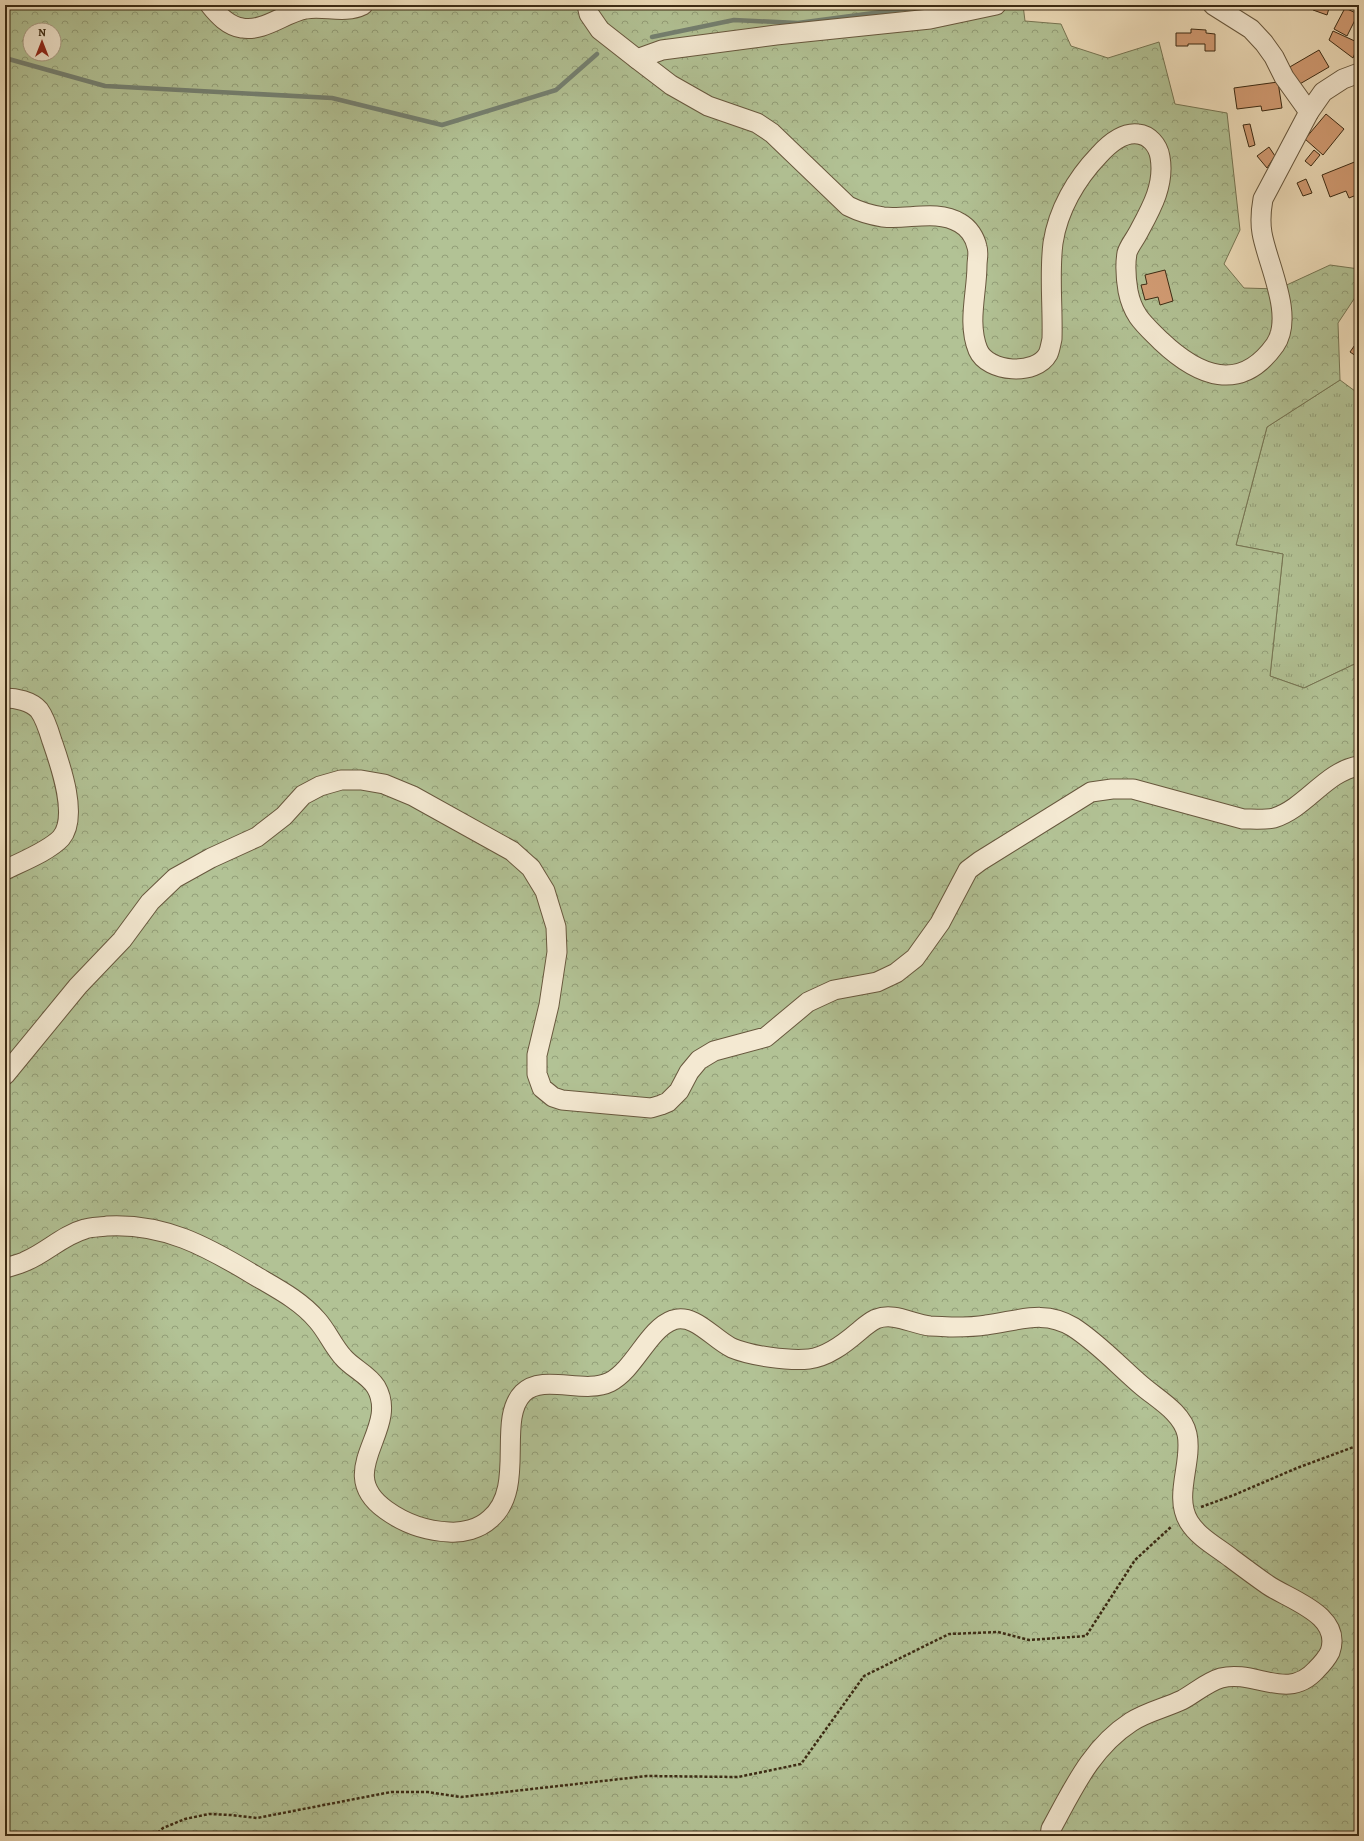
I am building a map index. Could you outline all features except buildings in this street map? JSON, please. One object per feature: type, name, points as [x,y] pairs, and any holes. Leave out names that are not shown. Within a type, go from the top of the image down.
[{"type":"street","points":[[210,5],[219,15],[231,24],[241,28],[254,28],[304,9],[324,7],[349,9],[363,5]]},
{"type":"street","points":[[588,5],[589,14],[600,30],[636,59],[671,85],[708,106],[757,123],[772,133],[848,206],[863,213],[884,217],[946,217],[961,223],[971,233],[978,248],[973,322],[979,351],[986,359],[998,367],[1022,370],[1037,364],[1048,354],[1052,339],[1053,243],[1060,218],[1067,201],[1087,169],[1105,148],[1119,138],[1134,133],[1145,135],[1154,144],[1160,156],[1161,176],[1159,190],[1153,205],[1128,251],[1126,267],[1128,290],[1131,304],[1137,317],[1172,352],[1197,369],[1213,374],[1244,372],[1256,364],[1267,354],[1276,342],[1281,328],[1280,296],[1262,234],[1260,213],[1263,199],[1309,112],[1323,92],[1343,79],[1359,73]]},
{"type":"street","points":[[636,59],[662,50],[776,35],[930,19],[996,5]]},
{"type":"street","points":[[1213,5],[1251,29],[1264,43],[1274,56],[1284,77],[1309,112]]},
{"type":"street","points":[[5,698],[13,698],[30,703],[39,710],[48,729],[63,774],[68,804],[67,826],[61,838],[50,847],[5,870]]},
{"type":"street","points":[[5,1074],[78,986],[122,940],[150,902],[175,878],[211,858],[257,836],[284,816],[303,795],[320,786],[341,780],[361,780],[384,784],[413,796],[512,851],[531,868],[545,891],[556,926],[557,952],[549,1005],[537,1055],[537,1074],[542,1088],[553,1097],[562,1100],[651,1108],[668,1102],[679,1091],[689,1072],[699,1060],[714,1051],[766,1037],[778,1030],[808,1002],[834,990],[877,982],[896,973],[915,958],[936,928],[968,870],[1091,792],[1112,789],[1133,789],[1243,819],[1274,818],[1288,812],[1337,775],[1359,766]]},
{"type":"street","points":[[5,1268],[28,1261],[64,1237],[87,1228],[133,1226],[157,1229],[208,1248],[295,1299],[318,1321],[345,1361],[363,1374],[376,1388],[382,1406],[380,1423],[364,1467],[365,1485],[378,1504],[391,1514],[410,1524],[447,1532],[467,1531],[483,1525],[495,1515],[506,1500],[509,1478],[513,1410],[520,1396],[530,1387],[544,1385],[591,1388],[606,1384],[621,1375],[660,1327],[675,1319],[686,1319],[733,1348],[770,1357],[792,1360],[819,1358],[854,1335],[870,1322],[882,1317],[896,1317],[931,1326],[950,1327],[981,1326],[1043,1316],[1057,1318],[1075,1328],[1143,1387],[1166,1404],[1183,1423],[1188,1436],[1183,1500],[1184,1514],[1192,1527],[1203,1538],[1274,1590],[1293,1597],[1322,1618],[1328,1626],[1331,1636],[1331,1646],[1328,1656],[1309,1678],[1298,1682],[1272,1684],[1241,1676],[1224,1676],[1210,1682],[1183,1699],[1136,1718],[1124,1726],[1088,1762],[1052,1829],[1050,1836]]},
{"type":"path","points":[[154,1836],[163,1828],[185,1819],[209,1814],[258,1818],[391,1792],[428,1792],[461,1797],[647,1776],[738,1777],[801,1764],[864,1676],[950,1634],[998,1632],[1029,1640],[1086,1636],[1135,1560],[1184,1514],[1297,1468],[1359,1445]]},
{"type":"green space","points":[[5,5],[1023,5],[1025,21],[1061,24],[1071,46],[1108,58],[1159,42],[1175,104],[1227,113],[1240,230],[1224,264],[1244,288],[1278,289],[1330,265],[1359,269],[1359,295],[1356,296],[1338,323],[1340,380],[1267,427],[1236,545],[1283,554],[1270,676],[1304,688],[1359,662],[1359,1836],[5,1836]]},
{"type":"green space","points":[[1340,380],[1359,394],[1359,662],[1304,688],[1270,676],[1283,554],[1236,545],[1267,427]]},
{"type":"waterway","points":[[652,37],[734,20],[798,23],[934,5]]},
{"type":"waterway","points":[[5,58],[105,86],[332,98],[442,125],[556,90],[597,54]]}]
